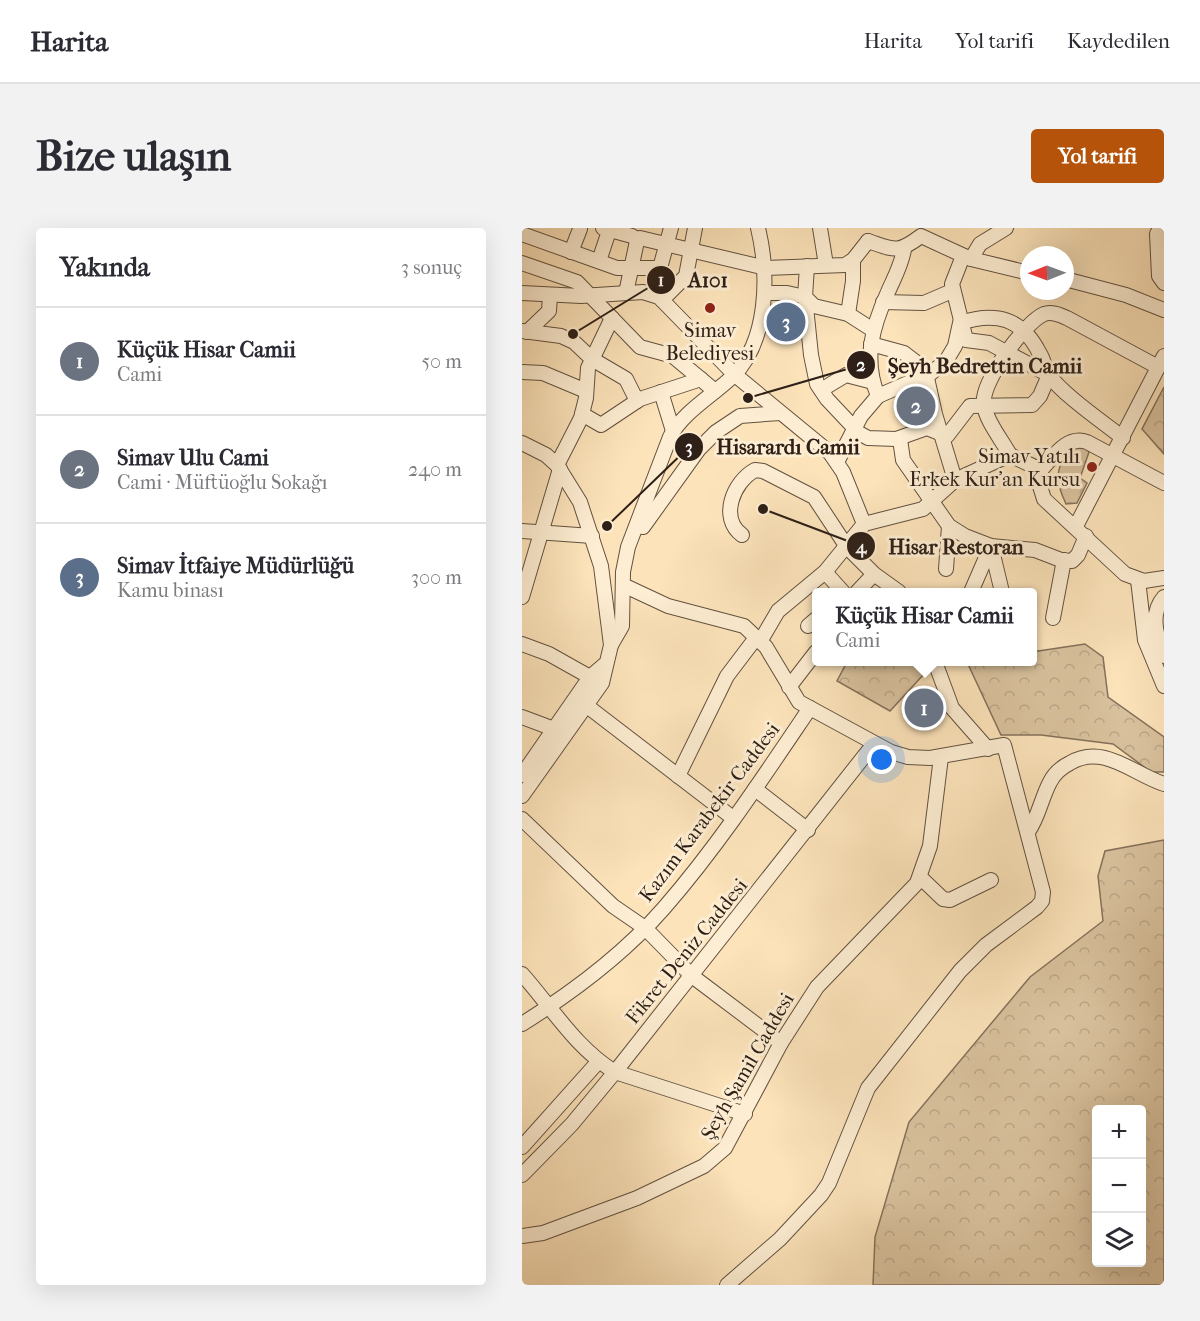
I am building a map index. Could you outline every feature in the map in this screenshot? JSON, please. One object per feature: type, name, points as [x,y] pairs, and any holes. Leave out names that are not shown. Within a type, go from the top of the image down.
[{"type":"street","points":[[544,242],[548,228]]},
{"type":"street","points":[[571,252],[581,228]]},
{"type":"street","points":[[522,234],[620,268],[660,267],[672,228]]},
{"type":"street","points":[[662,300],[686,276],[695,228]]},
{"type":"street","points":[[522,796],[602,683],[604,665],[611,645],[622,626],[623,585],[628,548],[673,431],[734,374],[753,341],[765,293],[766,268],[758,228]]},
{"type":"street","points":[[820,228],[826,265]]},
{"type":"street","points":[[1006,228],[980,244],[952,277],[952,291],[960,323],[968,342],[989,343],[1049,375],[1123,438]]},
{"type":"street","points":[[1160,228],[1157,234],[1159,276],[1164,283]]},
{"type":"street","points":[[599,261],[608,229],[637,235],[691,252],[766,268],[845,265],[853,260]]},
{"type":"street","points":[[878,396],[869,367],[872,337],[904,249],[924,232],[967,258],[1020,271]]},
{"type":"street","points":[[848,314],[853,281],[853,260],[866,234],[894,250],[904,249]]},
{"type":"street","points":[[626,293],[637,235]]},
{"type":"street","points":[[522,262],[577,282],[640,347],[673,356],[716,391]]},
{"type":"street","points":[[807,266],[805,297],[814,374],[821,390],[854,428],[868,438],[900,439],[927,428],[942,436],[950,435],[965,410],[984,405],[1032,405],[1040,396],[1049,375],[1039,351],[1024,333],[1007,319],[996,316],[960,323]]},
{"type":"street","points":[[1074,281],[1126,295],[1164,310]]},
{"type":"street","points":[[883,302],[924,303],[952,291]]},
{"type":"street","points":[[522,292],[550,295],[648,293],[662,300],[734,374],[822,446],[837,462],[864,524]]},
{"type":"street","points":[[765,293],[787,293],[805,297],[814,306],[848,314],[872,337],[916,360],[927,375],[955,480]]},
{"type":"street","points":[[525,332],[549,311],[550,295]]},
{"type":"street","points":[[1041,470],[1010,455],[984,405],[989,379],[1037,319],[1052,313],[1161,361],[1076,526]]},
{"type":"street","points":[[522,597],[528,558],[541,534],[559,467],[582,414],[586,392],[586,372],[612,318]]},
{"type":"street","points":[[837,462],[867,407],[878,396],[927,375],[939,367],[951,354],[960,323]]},
{"type":"street","points":[[525,332],[567,338],[592,359],[626,379],[637,400]]},
{"type":"street","points":[[522,372],[543,374],[586,392]]},
{"type":"street","points":[[821,390],[846,375],[873,382]]},
{"type":"street","points":[[582,414],[601,426],[637,400],[701,379]]},
{"type":"street","points":[[661,392],[673,431]]},
{"type":"street","points":[[628,548],[707,440],[740,416],[780,413]]},
{"type":"street","points":[[900,439],[903,460],[932,504],[949,526],[965,536],[992,546],[1035,550],[1064,560],[1075,559],[1086,536]]},
{"type":"street","points":[[1164,483],[1087,442],[1076,440],[1063,447],[1041,470],[1040,483],[1044,499],[1076,526],[1125,574],[1138,580],[1164,578]]},
{"type":"street","points":[[522,443],[546,455],[559,467],[580,502],[601,566],[611,645]]},
{"type":"street","points":[[678,776],[727,676],[782,607],[825,572],[864,524],[907,515],[932,504],[955,480],[1010,455]]},
{"type":"street","points":[[742,535],[731,522],[731,504],[742,481],[752,471],[758,470],[813,497],[847,547],[874,574],[894,588]]},
{"type":"street","points":[[946,569],[949,526]]},
{"type":"street","points":[[522,531],[592,536]]},
{"type":"street","points":[[973,588],[992,546]]},
{"type":"street","points":[[992,546],[1001,588]]},
{"type":"street","points":[[1053,618],[1064,560]]},
{"type":"street","points":[[825,572],[839,588]]},
{"type":"street","points":[[861,588],[874,574]]},
{"type":"street","points":[[1138,580],[1145,640],[1164,686]]},
{"type":"street","points":[[623,585],[657,602],[744,626],[805,705]]},
{"type":"street","points":[[1164,597],[1158,606],[1156,621],[1164,656]]},
{"type":"street","points":[[727,1285],[780,1239],[821,1195],[829,1183],[868,1088],[960,971],[986,945],[1042,901],[1041,880],[1004,745],[941,757],[908,757],[873,745],[785,693],[756,642]]},
{"type":"street","points":[[522,644],[549,654],[590,677]]},
{"type":"street","points":[[789,687],[812,657]]},
{"type":"street","points":[[522,775],[590,677],[604,665]]},
{"type":"street","points":[[936,666],[952,708],[988,749]]},
{"type":"street","name":"Kazım Karabekir Caddesi","points":[[522,1024],[550,1007],[645,928],[681,886],[755,789],[805,705]]},
{"type":"street","points":[[587,706],[733,818]]},
{"type":"street","points":[[522,717],[554,729]]},
{"type":"street","name":"Fikret Deniz Caddesi","points":[[522,1175],[572,1124],[615,1072],[873,745]]},
{"type":"street","points":[[1028,832],[1036,821],[1052,778],[1066,765],[1082,757],[1093,755],[1112,760],[1164,784]]},
{"type":"street","name":"Şeyh Şamil Caddesi","points":[[522,1236],[543,1233],[572,1224],[637,1198],[704,1166],[725,1148],[781,1043],[817,987],[904,899],[920,877],[934,821],[941,757]]},
{"type":"street","points":[[755,789],[808,830]]},
{"type":"street","points":[[522,819],[613,906],[645,928],[692,976],[781,1043]]},
{"type":"street","points":[[920,877],[943,899],[950,900],[991,880]]},
{"type":"street","points":[[522,974],[583,1048],[598,1062],[615,1072],[745,1114]]},
{"type":"street","points":[[522,1147],[598,1062]]},
{"type":"green space","points":[[1164,387],[1164,454],[1142,429]]},
{"type":"green space","points":[[1082,445],[1089,452],[1080,478],[1087,483],[1077,503],[1066,504],[1058,474],[1067,453],[1073,446]]},
{"type":"green space","points":[[1085,644],[1103,657],[1108,697],[1164,737],[1164,772],[1151,772],[1113,744],[1041,735],[1001,735],[969,666],[1037,666],[1037,651]]},
{"type":"green space","points":[[845,666],[931,666],[890,711],[837,681]]},
{"type":"green space","points":[[1164,840],[1164,1285],[873,1285],[875,1237],[909,1122],[1030,977],[1103,921],[1098,876],[1105,851]]},
{"type":"place","name":"Simav Belediyesi","points":[[710,308]]},
{"type":"place","name":"Simav İtfaiye Müdürlüğü","points":[[786,322]]},
{"type":"place","name":"A101","points":[[573,334]]},
{"type":"place","name":"Şeyh Bedrettin Camii","points":[[748,398]]},
{"type":"place","name":"Simav Ulu Cami","points":[[916,406]]},
{"type":"place","name":"Simav Yatılı Erkek Kur'an Kursu","points":[[1092,467]]},
{"type":"place","name":"Hisar Restoran","points":[[763,509]]},
{"type":"place","name":"Hisarardı Camii","points":[[607,526]]},
{"type":"place","name":"Küçük Hisar Camii","points":[[924,708]]}]
